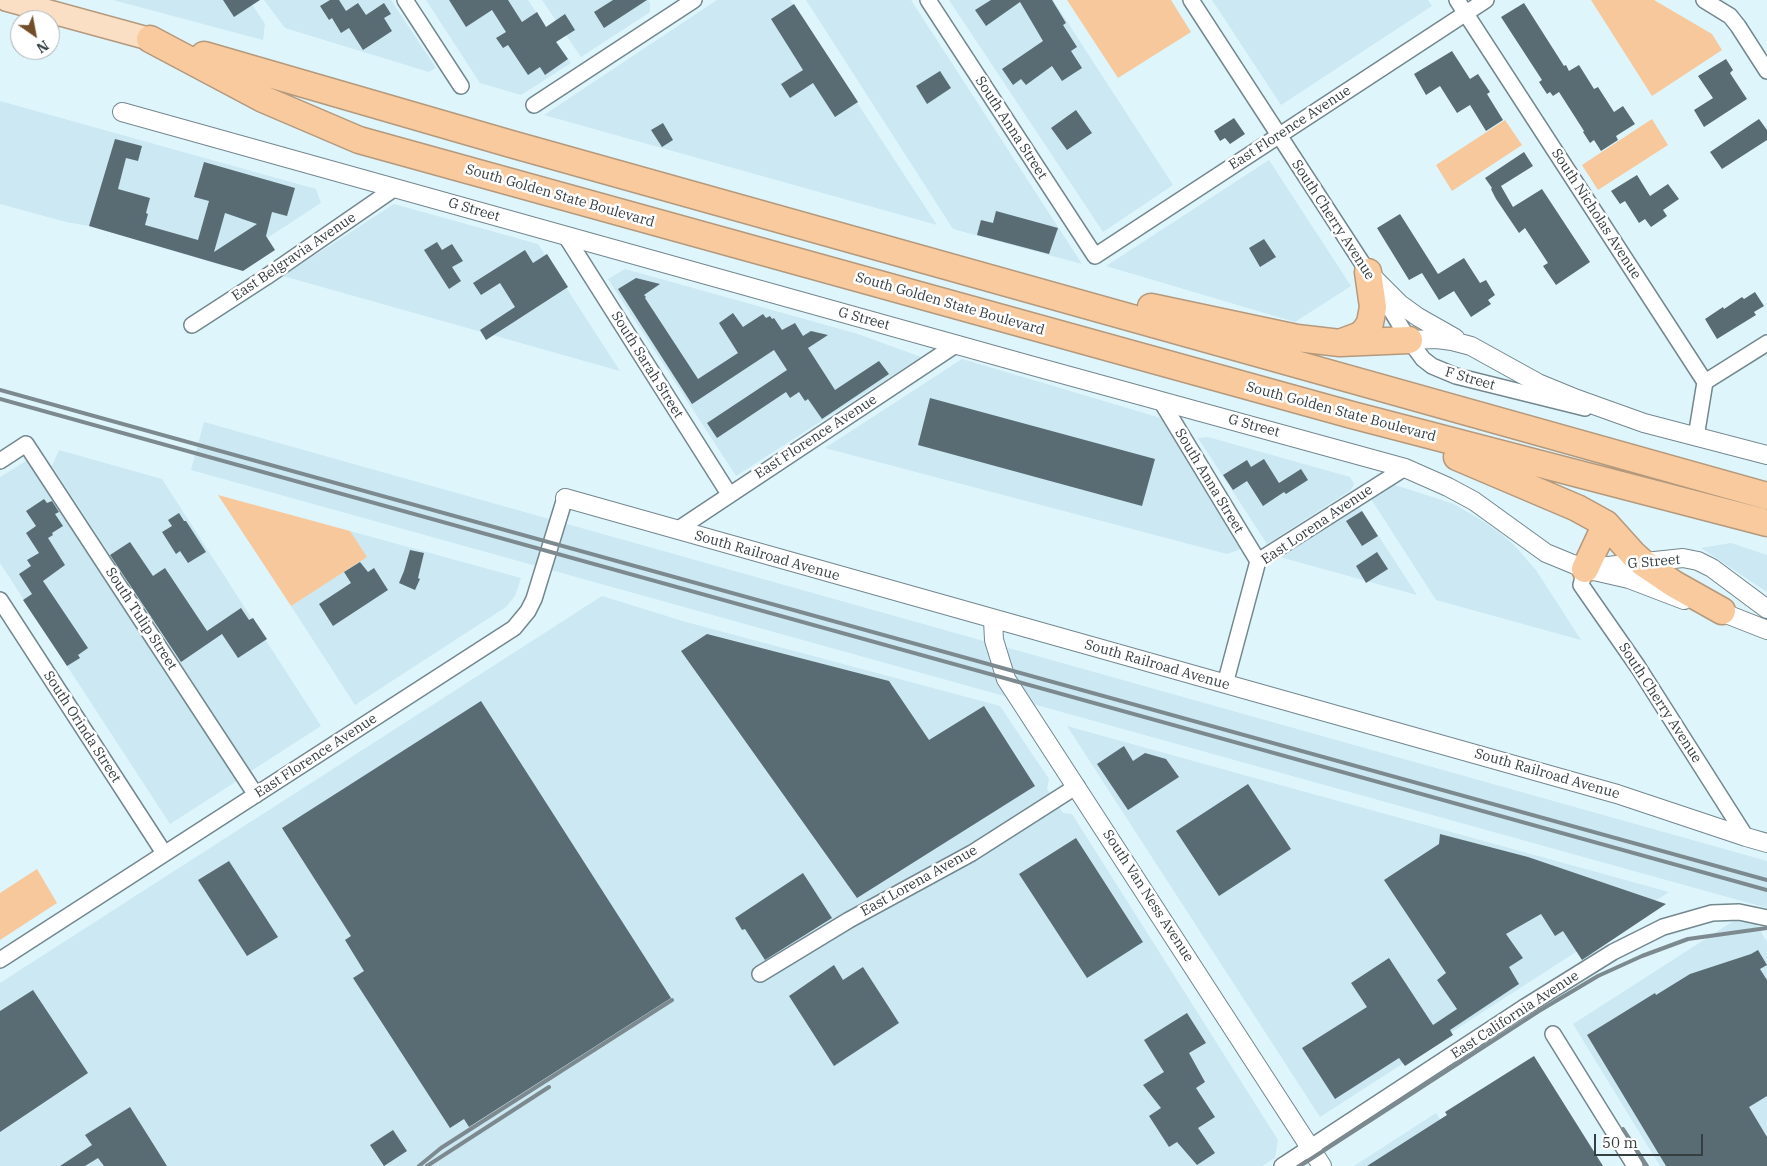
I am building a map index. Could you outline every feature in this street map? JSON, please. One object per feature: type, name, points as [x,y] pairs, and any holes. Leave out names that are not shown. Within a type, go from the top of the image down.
[{"type":"highway","name":"South Golden State Boulevard","points":[[150,40],[869,245],[1767,496]]},
{"type":"highway","name":"South Golden State Boulevard","points":[[150,40],[263,99],[359,140],[1352,415],[1767,523]]},
{"type":"highway","points":[[869,245],[1297,338],[1340,342],[1409,340]]},
{"type":"highway","points":[[1340,342],[1358,336],[1364,332],[1370,323],[1373,307],[1368,272]]},
{"type":"highway","points":[[1352,415],[1476,464],[1577,508],[1606,524],[1632,554],[1643,563],[1674,584],[1722,611]]},
{"type":"highway","points":[[1585,569],[1606,524]]},
{"type":"main road","name":"South Golden State Boulevard","points":[[7,0],[150,40]]},
{"type":"street","points":[[405,0],[461,86]]},
{"type":"street","points":[[534,105],[671,6],[694,0]]},
{"type":"street","name":"South Anna Street","points":[[928,0],[1095,256]]},
{"type":"street","name":"South Cherry Avenue","points":[[1191,0],[1368,272],[1409,340]]},
{"type":"street","name":"South Nicholas Avenue","points":[[1457,0],[1705,382]]},
{"type":"street","name":"East Florence Avenue","points":[[1095,256],[1486,0]]},
{"type":"street","points":[[1704,0],[1730,16],[1767,70]]},
{"type":"street","name":"G Street","points":[[122,112],[1405,468],[1448,486],[1474,501],[1546,552],[1585,569],[1629,579],[1689,602],[1722,611],[1767,630]]},
{"type":"street","name":"East Belgravia Avenue","points":[[192,325],[266,277],[395,188]]},
{"type":"street","name":"South Sarah Street","points":[[565,235],[729,494]]},
{"type":"street","points":[[1368,272],[1400,304],[1418,317],[1471,346]]},
{"type":"street","name":"F Street","points":[[1409,340],[1437,339],[1471,346],[1538,383],[1644,423]]},
{"type":"street","name":"F Street","points":[[1409,340],[1422,359],[1443,371],[1767,455]]},
{"type":"street","points":[[1696,437],[1705,382],[1767,343]]},
{"type":"street","name":"East Florence Avenue","points":[[677,530],[957,344]]},
{"type":"street","name":"South Anna Street","points":[[1160,401],[1258,561]]},
{"type":"street","name":"South Tulip Street","points":[[0,461],[26,444],[256,795]]},
{"type":"street","name":"East Lorena Avenue","points":[[1225,684],[1258,561],[1405,468]]},
{"type":"street","name":"East Florence Avenue","points":[[0,960],[514,628],[522,620],[534,599],[565,498]]},
{"type":"street","name":"South Railroad Avenue","points":[[565,498],[993,620],[1617,794],[1746,838]]},
{"type":"street","name":"G Street","points":[[1585,569],[1683,558],[1698,561],[1712,568],[1767,608]]},
{"type":"street","name":"South Cherry Avenue","points":[[1585,569],[1581,585],[1638,667],[1746,838]]},
{"type":"street","name":"South Orinda Street","points":[[0,600],[164,854]]},
{"type":"street","name":"South Van Ness Avenue","points":[[993,620],[994,640],[1006,679],[1322,1166]]},
{"type":"street","name":"East Lorena Avenue","points":[[760,974],[849,920],[972,853],[1077,786]]},
{"type":"street","points":[[1746,838],[1767,843]]},
{"type":"street","name":"East California Avenue","points":[[1282,1166],[1523,1008],[1614,952],[1639,939],[1663,927],[1712,913],[1739,912],[1767,918]]},
{"type":"street","points":[[1553,1034],[1634,1166]]},
{"type":"shaded area","points":[[113,0],[249,0],[265,24],[263,40]]},
{"type":"shaded area","points":[[264,0],[391,0],[436,68],[429,72],[285,28]]},
{"type":"shaded area","points":[[426,0],[528,0],[571,63],[521,95],[480,83]]},
{"type":"shaded area","points":[[542,0],[648,0],[650,12],[581,57]]},
{"type":"shaded area","points":[[717,0],[790,0],[937,225],[544,115]]},
{"type":"shaded area","points":[[806,0],[911,0],[1082,264],[953,229]]},
{"type":"shaded area","points":[[949,0],[1053,0],[1173,185],[1103,232]]},
{"type":"shaded area","points":[[1067,0],[1171,0],[1191,32],[1118,78]]},
{"type":"shaded area","points":[[1212,0],[1428,0],[1432,6],[1281,105]]},
{"type":"shaded area","points":[[1591,0],[1654,0],[1712,34],[1722,50],[1652,96]]},
{"type":"shaded area","points":[[0,101],[316,189],[321,203],[224,266],[89,226],[66,222],[0,204]]},
{"type":"shaded area","points":[[1652,119],[1668,145],[1598,190],[1582,165]]},
{"type":"shaded area","points":[[1505,120],[1522,145],[1452,191],[1436,165]]},
{"type":"shaded area","points":[[1269,160],[1351,286],[1295,322],[1106,266]]},
{"type":"shaded area","points":[[394,204],[538,244],[620,371],[283,276]]},
{"type":"shaded area","points":[[625,269],[858,334],[921,357],[736,476],[608,279]]},
{"type":"shaded area","points":[[962,359],[1161,418],[1244,548],[1227,554],[825,448]]},
{"type":"shaded area","points":[[204,422],[1767,861],[1767,908],[191,470]]},
{"type":"shaded area","points":[[1208,437],[1350,477],[1354,484],[1351,490],[1267,544],[1198,438]]},
{"type":"shaded area","points":[[59,450],[162,479],[321,726],[251,771],[52,466]]},
{"type":"shaded area","points":[[31,458],[240,779],[170,824],[0,563],[0,477]]},
{"type":"shaded area","points":[[1392,484],[1454,504],[1501,534],[1514,545],[1536,570],[1581,640],[1436,600],[1371,499]]},
{"type":"shaded area","points":[[218,495],[350,531],[367,557],[291,606]]},
{"type":"shaded area","points":[[1359,506],[1417,595],[1280,557]]},
{"type":"shaded area","points":[[350,531],[521,578],[515,596],[506,607],[355,705],[291,606],[366,557]]},
{"type":"shaded area","points":[[1731,543],[1767,555],[1767,592],[1701,548]]},
{"type":"shaded area","points":[[602,596],[686,622],[1000,706],[1049,779],[1047,789],[1063,813],[1072,814],[1278,1140],[1275,1158],[1262,1166],[0,1166],[0,983]]},
{"type":"shaded area","points":[[1067,726],[1251,777],[1669,892],[1320,1117]]},
{"type":"shaded area","points":[[37,869],[57,903],[0,940],[0,893]]},
{"type":"shaded area","points":[[1749,911],[1767,942],[1767,1166],[1660,1166],[1573,1024]]},
{"type":"shaded area","points":[[1436,1113],[1469,1166],[1354,1166]]},
{"type":"building","points":[[223,0],[260,0],[234,17]]},
{"type":"building","points":[[330,0],[339,0],[346,11],[358,3],[366,15],[384,3],[391,14],[384,18],[392,31],[363,50],[349,28],[341,33],[332,18],[329,20],[320,6]]},
{"type":"building","points":[[449,0],[508,0],[522,22],[537,12],[546,27],[565,14],[575,30],[556,42],[568,59],[545,75],[540,67],[528,75],[508,45],[503,48],[496,38],[506,32],[492,10],[466,27]]},
{"type":"building","points":[[613,0],[647,0],[604,28],[594,12]]},
{"type":"building","points":[[991,0],[1052,0],[1066,23],[1063,25],[1077,47],[1071,51],[1082,68],[1062,81],[1052,66],[1026,85],[1021,79],[1013,85],[1002,69],[1043,41],[1020,2],[986,26],[975,10]]},
{"type":"building","points":[[1524,3],[1564,66],[1566,65],[1569,71],[1579,65],[1594,89],[1598,87],[1614,112],[1623,106],[1635,124],[1616,136],[1618,140],[1601,151],[1594,140],[1590,143],[1559,92],[1553,96],[1550,92],[1547,94],[1539,82],[1542,80],[1501,17]]},
{"type":"building","points":[[794,4],[858,102],[835,117],[813,83],[790,98],[781,84],[803,70],[771,19]]},
{"type":"building","points":[[1452,51],[1470,79],[1478,74],[1490,92],[1487,94],[1503,120],[1486,131],[1470,105],[1457,113],[1440,86],[1426,95],[1414,74]]},
{"type":"building","points":[[1726,59],[1733,70],[1730,73],[1747,99],[1704,127],[1694,110],[1713,98],[1698,76]]},
{"type":"building","points":[[940,71],[951,88],[927,104],[916,86]]},
{"type":"building","points":[[1076,110],[1092,133],[1067,150],[1051,128]]},
{"type":"building","points":[[1234,118],[1245,134],[1230,144],[1225,138],[1220,141],[1214,131]]},
{"type":"building","points":[[1759,119],[1767,130],[1767,140],[1722,169],[1710,152]]},
{"type":"building","points":[[663,123],[673,140],[662,147],[651,130]]},
{"type":"building","points":[[115,139],[142,146],[138,161],[126,158],[118,189],[150,198],[145,225],[198,240],[209,201],[194,197],[204,162],[295,188],[287,216],[272,212],[266,236],[275,250],[243,271],[89,226]],"holes":[[[225,213],[257,224],[214,252]]]},
{"type":"building","points":[[1524,152],[1533,166],[1501,186],[1513,207],[1542,189],[1590,262],[1556,285],[1543,266],[1548,263],[1525,228],[1519,233],[1496,199],[1492,188],[1485,178]]},
{"type":"building","points":[[1637,175],[1650,196],[1668,184],[1679,199],[1663,210],[1667,216],[1651,227],[1645,219],[1639,223],[1625,201],[1620,204],[1611,191]]},
{"type":"building","points":[[996,211],[1058,228],[1049,254],[977,235],[981,220],[993,223]]},
{"type":"building","points":[[1400,214],[1438,274],[1464,258],[1480,283],[1486,280],[1495,295],[1488,300],[1491,304],[1471,317],[1454,291],[1439,300],[1422,273],[1409,280],[1377,228]]},
{"type":"building","points":[[1264,239],[1276,257],[1260,267],[1249,248]]},
{"type":"building","points":[[437,242],[442,250],[452,244],[463,261],[452,267],[461,281],[449,289],[424,250]]},
{"type":"building","points":[[525,250],[533,263],[547,254],[568,287],[486,340],[480,330],[515,307],[500,283],[481,295],[473,283]]},
{"type":"building","points":[[636,278],[660,284],[644,295],[645,298],[698,379],[738,353],[719,323],[733,313],[743,327],[763,314],[766,318],[770,316],[772,319],[774,318],[782,330],[795,323],[803,336],[811,331],[828,335],[808,348],[835,390],[879,361],[889,374],[822,419],[808,399],[805,401],[799,392],[790,398],[786,392],[717,438],[707,423],[787,370],[774,350],[692,404],[618,289]]},
{"type":"building","points":[[1755,292],[1764,306],[1754,312],[1756,315],[1717,339],[1705,319],[1723,307],[1724,309],[1742,297],[1744,299]]},
{"type":"building","points":[[930,398],[1155,459],[1142,506],[918,445]]},
{"type":"building","points":[[1264,459],[1279,483],[1301,469],[1308,480],[1286,494],[1284,492],[1263,506],[1247,481],[1233,490],[1223,475],[1247,460],[1251,467]]},
{"type":"building","points":[[44,499],[47,503],[52,501],[59,512],[55,514],[63,526],[48,538],[65,565],[43,581],[88,648],[78,655],[80,658],[67,666],[23,600],[32,594],[19,574],[31,566],[27,560],[39,553],[26,533],[36,526],[26,511]]},
{"type":"building","points":[[1362,511],[1378,536],[1362,546],[1346,521]]},
{"type":"building","points":[[179,513],[206,552],[188,563],[180,551],[176,554],[162,532],[172,526],[168,520]]},
{"type":"building","points":[[130,542],[153,576],[165,568],[207,631],[241,608],[249,620],[253,618],[267,639],[238,658],[222,634],[181,662],[110,555]]},
{"type":"building","points":[[410,550],[424,553],[418,578],[420,579],[415,590],[399,583]]},
{"type":"building","points":[[1377,552],[1388,569],[1366,583],[1356,566]]},
{"type":"building","points":[[360,562],[368,572],[374,568],[388,590],[333,626],[319,604],[351,583],[344,572]]},
{"type":"building","points":[[707,634],[889,681],[929,740],[984,706],[1035,786],[857,898],[681,651]]},
{"type":"building","points":[[481,701],[671,998],[469,1127],[464,1119],[450,1128],[353,978],[364,971],[345,940],[351,936],[282,828]]},
{"type":"building","points":[[1124,746],[1133,761],[1145,753],[1166,759],[1179,777],[1128,810],[1097,764]]},
{"type":"building","points":[[1248,784],[1291,849],[1219,896],[1176,831]]},
{"type":"building","points":[[1440,834],[1528,857],[1666,904],[1582,960],[1563,931],[1555,936],[1541,914],[1506,934],[1523,958],[1509,967],[1519,984],[1450,1030],[1453,1035],[1405,1066],[1399,1058],[1335,1099],[1302,1048],[1367,1007],[1351,983],[1389,958],[1433,1025],[1457,1009],[1437,980],[1446,973],[1384,880],[1439,844]]},
{"type":"building","points":[[1076,838],[1143,942],[1087,978],[1019,874]]},
{"type":"building","points":[[229,861],[278,937],[247,956],[198,880]]},
{"type":"building","points":[[803,873],[832,918],[765,960],[745,929],[742,930],[735,918]]},
{"type":"building","points":[[1758,950],[1767,965],[1760,969],[1767,980],[1767,1096],[1749,1107],[1767,1137],[1767,1166],[1666,1166],[1587,1035],[1690,974]]},
{"type":"building","points":[[834,965],[843,980],[863,967],[899,1023],[834,1066],[789,996]]},
{"type":"building","points":[[33,990],[88,1073],[0,1132],[0,1011]]},
{"type":"building","points":[[1187,1013],[1206,1043],[1189,1053],[1205,1082],[1196,1088],[1215,1117],[1198,1128],[1215,1153],[1197,1165],[1177,1142],[1169,1147],[1149,1116],[1161,1108],[1143,1085],[1164,1072],[1144,1040]]},
{"type":"building","points":[[1534,1056],[1603,1166],[1367,1166],[1447,1115],[1445,1112]]},
{"type":"building","points":[[130,1107],[167,1166],[104,1166],[98,1158],[85,1166],[60,1166],[92,1145],[85,1135]]},
{"type":"building","points":[[393,1130],[407,1151],[384,1166],[370,1145]]},
{"type":"railway","points":[[0,390],[1767,880]]},
{"type":"railway","points":[[0,399],[1767,890]]},
{"type":"railway","points":[[1300,1166],[1539,1011],[1598,976],[1642,956],[1688,939],[1767,928]]},
{"type":"railway","points":[[419,1166],[441,1148],[672,1000]]},
{"type":"railway","points":[[427,1166],[549,1087]]},
{"type":"railway","points":[[1623,1129],[1647,1166]]}]
